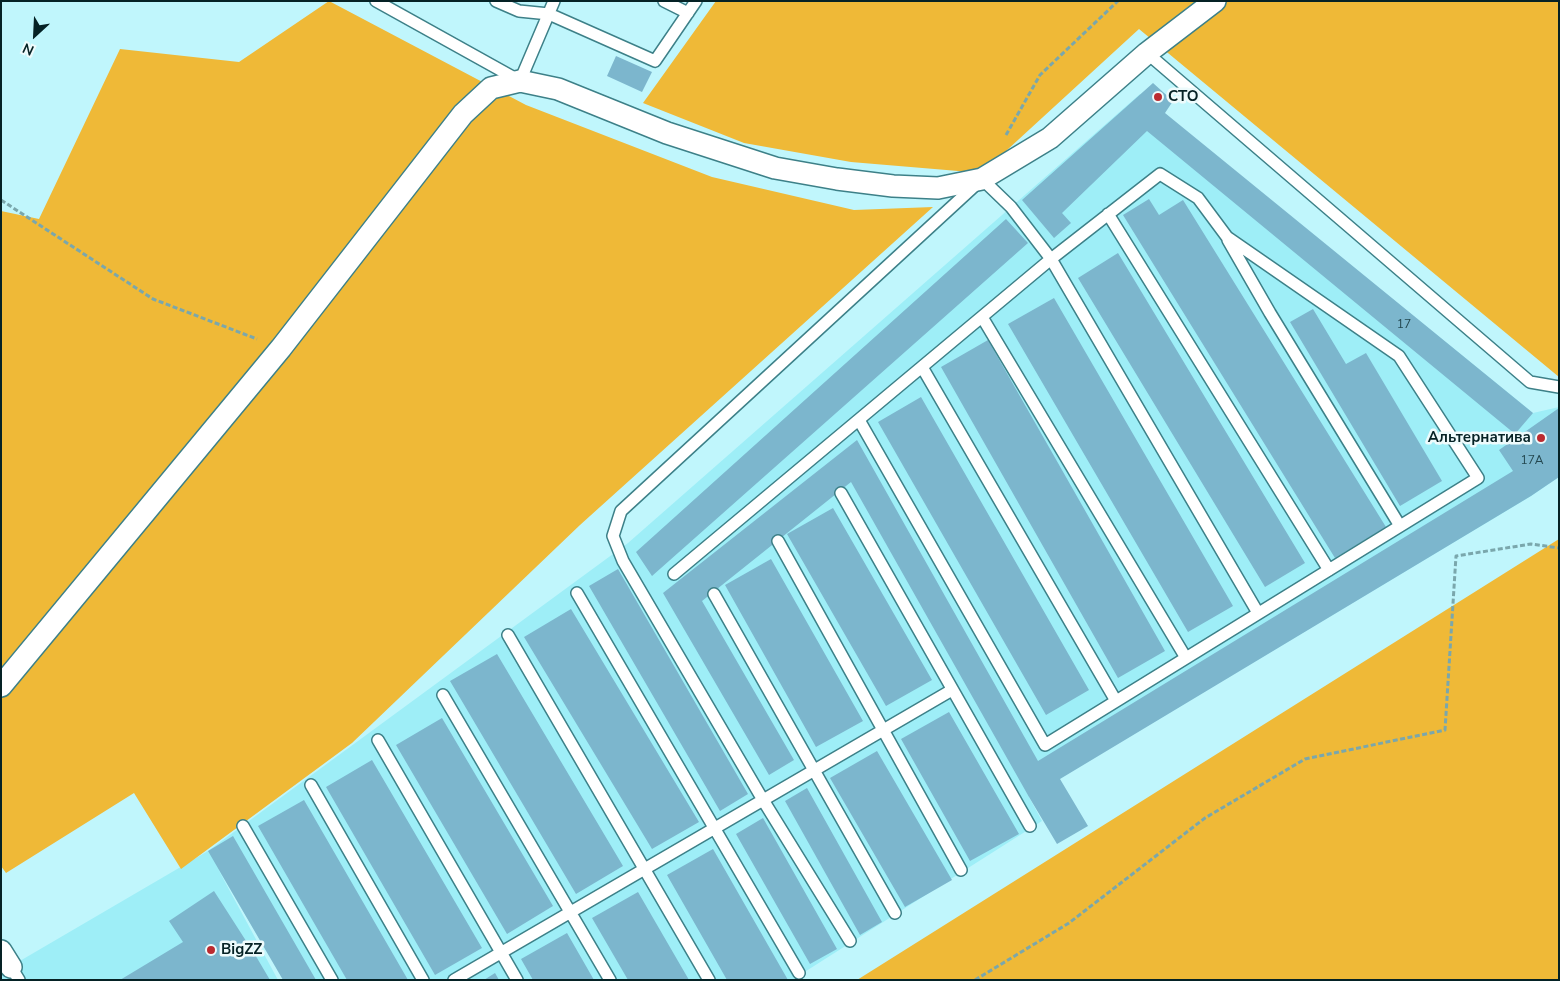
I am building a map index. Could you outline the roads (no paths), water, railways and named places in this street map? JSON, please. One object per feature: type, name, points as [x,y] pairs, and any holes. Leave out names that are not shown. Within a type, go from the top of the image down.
[{"type":"street","points":[[1,686],[281,348],[463,114],[491,88],[520,81],[558,89],[667,133],[775,168],[837,179],[893,186],[938,188],[982,179],[1050,138],[1147,53],[1215,1]]},
{"type":"lane","points":[[376,1],[520,81],[554,1]]},
{"type":"lane","points":[[496,1],[518,11],[549,14],[655,61],[696,1]]},
{"type":"lane","points":[[664,1],[688,13]]},
{"type":"lane","points":[[1147,53],[1530,382],[1559,387]]},
{"type":"lane","points":[[674,574],[1051,259],[1160,174],[1198,198],[1227,237],[1270,313],[1400,526]]},
{"type":"lane","points":[[850,941],[763,800],[623,561],[613,536],[621,511],[982,179],[1011,207],[1051,259],[1258,613]]},
{"type":"lane","points":[[1108,214],[1329,570]]},
{"type":"lane","points":[[859,420],[1045,745],[1478,478],[1399,356],[1227,237]]},
{"type":"lane","points":[[982,317],[1186,658]]},
{"type":"lane","points":[[922,367],[1116,701]]},
{"type":"lane","points":[[841,493],[1030,826]]},
{"type":"lane","points":[[778,541],[961,870]]},
{"type":"lane","points":[[577,593],[799,973]]},
{"type":"lane","points":[[714,594],[895,913]]},
{"type":"lane","points":[[508,635],[709,980]]},
{"type":"lane","points":[[454,980],[952,690]]},
{"type":"lane","points":[[443,695],[610,980]]},
{"type":"lane","points":[[378,740],[516,980]]},
{"type":"lane","points":[[311,785],[424,980]]},
{"type":"lane","points":[[244,826],[332,980]]},
{"type":"place","name":"СТО","points":[[1158,97]]},
{"type":"place","name":"Альтернатива","points":[[1541,438]]},
{"type":"place","name":"BigZZ","points":[[211,950]]}]
